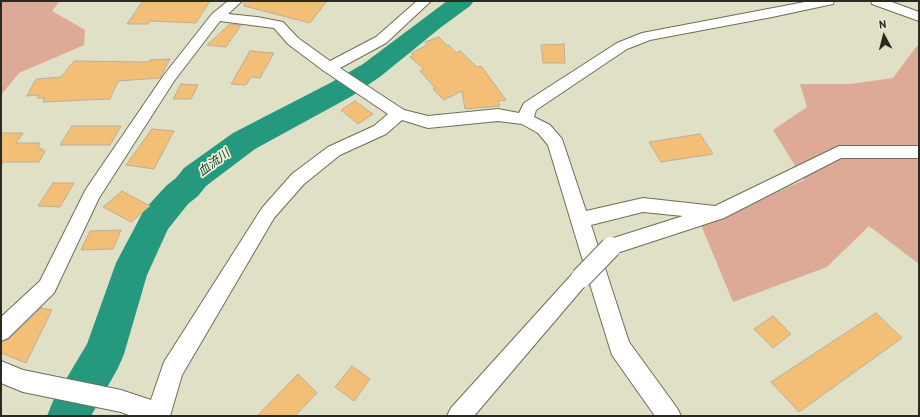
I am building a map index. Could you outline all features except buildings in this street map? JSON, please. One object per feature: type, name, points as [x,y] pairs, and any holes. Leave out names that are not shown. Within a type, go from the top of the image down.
[{"type":"street","points":[[1,332],[47,287],[92,194],[170,78],[217,17],[236,1]]},
{"type":"street","points":[[330,68],[381,40],[425,1]]},
{"type":"street","points":[[525,119],[529,107],[622,46],[647,36],[828,1]]},
{"type":"street","points":[[876,1],[917,12]]},
{"type":"street","points":[[217,17],[278,25],[293,41],[330,68],[399,114],[428,122],[498,115],[525,119],[544,129],[556,142],[620,348],[669,416]]},
{"type":"street","points":[[1,372],[23,381],[121,401],[158,415],[172,370],[268,213],[298,179],[334,151],[380,130],[399,114]]},
{"type":"street","points":[[459,416],[581,278],[611,247],[718,213],[839,152],[919,152]]},
{"type":"street","points":[[580,220],[643,205],[718,213]]},
{"type":"shaded area","points":[[1,1],[60,1],[52,11],[85,30],[84,45],[19,73],[1,95]]},
{"type":"shaded area","points":[[919,45],[919,264],[869,226],[827,267],[733,302],[701,225],[804,180],[773,130],[807,107],[800,84],[850,84],[893,78]]},
{"type":"waterway","name":"血流川","points":[[68,416],[104,354],[129,274],[156,220],[177,195],[187,187],[195,177],[244,141],[342,89],[372,70],[431,23],[462,1]]}]
